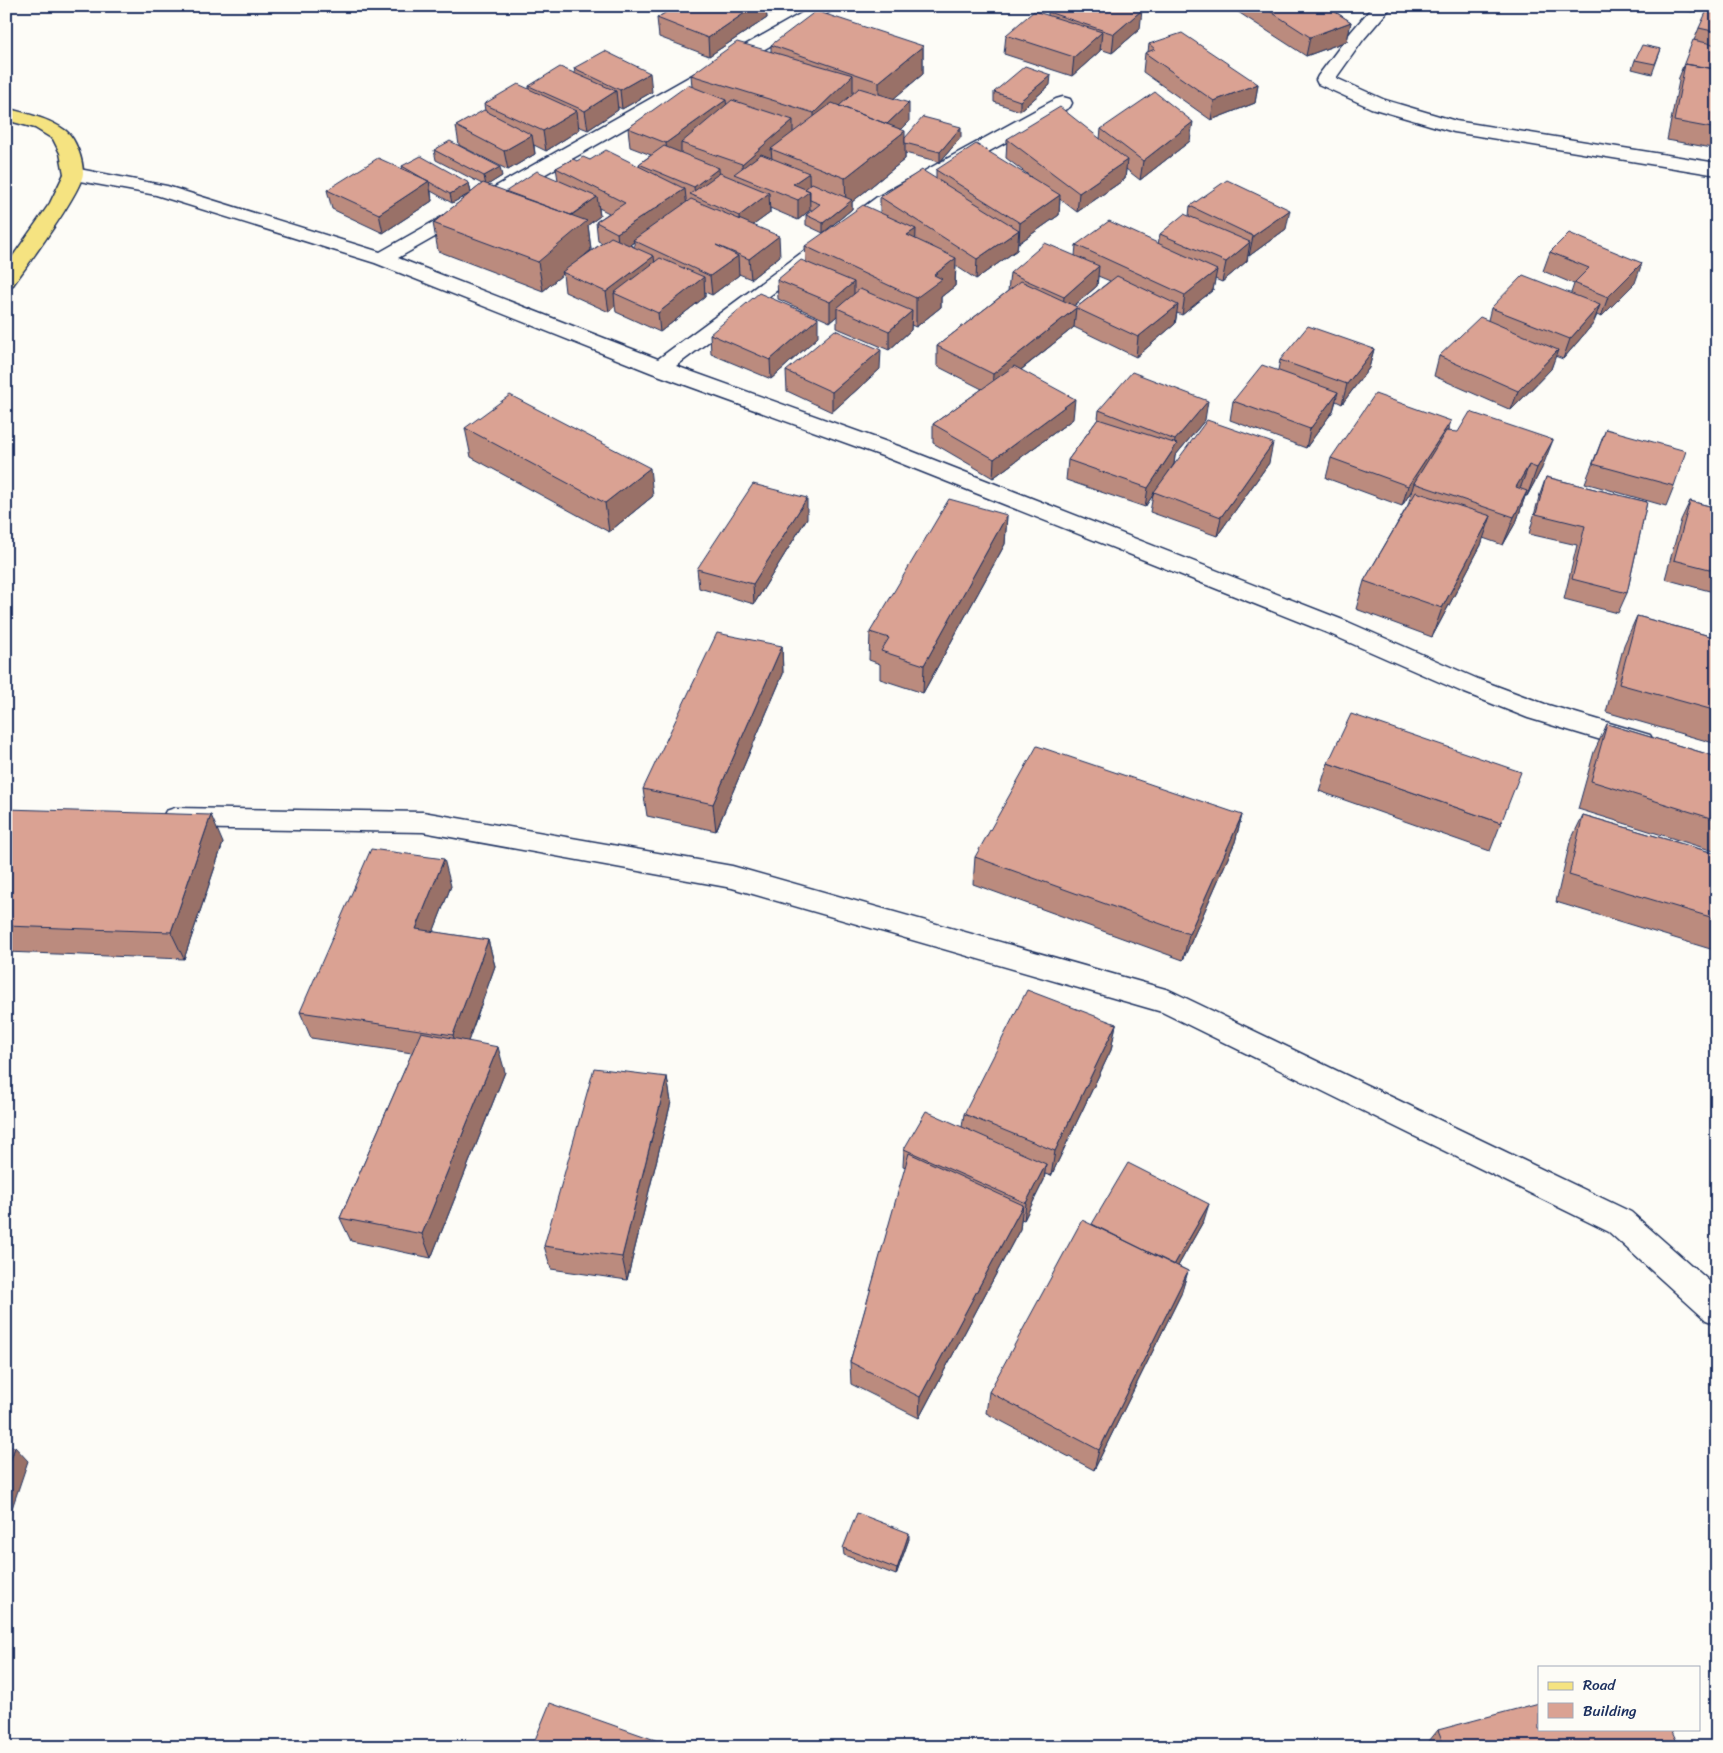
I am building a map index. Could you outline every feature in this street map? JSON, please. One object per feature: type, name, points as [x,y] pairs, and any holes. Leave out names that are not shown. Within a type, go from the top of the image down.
[{"type":"main road","points":[[6,114],[42,124],[61,136],[70,153],[74,174],[60,203],[6,281]]},
{"type":"street","points":[[382,259],[827,6]]},
{"type":"street","points":[[1383,6],[1325,80],[1378,104],[1454,126],[1717,169]]},
{"type":"street","points":[[660,368],[884,201],[1063,103]]},
{"type":"street","points":[[74,174],[160,190],[382,259],[660,368],[911,459],[1339,628],[1469,685],[1537,711],[1660,748]]},
{"type":"street","points":[[145,817],[423,822],[732,877],[1169,1002],[1620,1222],[1717,1309]]},
{"type":"building","points":[[676,6],[755,6],[708,38],[657,18]]},
{"type":"building","points":[[1056,6],[1130,6],[1142,10],[1114,34],[1048,12]]},
{"type":"building","points":[[1262,6],[1326,6],[1351,22],[1310,37]]},
{"type":"building","points":[[1709,6],[1717,6],[1717,32],[1699,28]]},
{"type":"building","points":[[816,11],[923,46],[879,82],[771,45]]},
{"type":"building","points":[[1034,11],[1102,32],[1074,57],[1006,35]]},
{"type":"building","points":[[1182,33],[1258,84],[1214,101],[1145,53],[1155,49],[1149,44]]},
{"type":"building","points":[[1693,40],[1717,45],[1717,62],[1714,69],[1685,64],[1681,71]]},
{"type":"building","points":[[737,42],[853,75],[814,113],[691,75]]},
{"type":"building","points":[[1642,45],[1661,49],[1655,64],[1635,60]]},
{"type":"building","points":[[605,51],[650,73],[620,90],[574,68]]},
{"type":"building","points":[[1685,64],[1717,69],[1717,129],[1674,121]]},
{"type":"building","points":[[1025,66],[1051,75],[1020,101],[994,92]]},
{"type":"building","points":[[560,67],[616,91],[585,111],[529,86]]},
{"type":"building","points":[[518,84],[577,111],[543,131],[484,104]]},
{"type":"building","points":[[688,85],[726,100],[666,143],[628,128]]},
{"type":"building","points":[[859,88],[909,103],[887,124],[839,106]]},
{"type":"building","points":[[1155,92],[1193,122],[1143,161],[1101,129]]},
{"type":"building","points":[[732,100],[793,120],[742,164],[681,143]]},
{"type":"building","points":[[832,103],[905,131],[845,178],[771,149]]},
{"type":"building","points":[[1060,107],[1127,160],[1079,193],[1007,139]]},
{"type":"building","points":[[484,110],[532,135],[504,151],[456,126]]},
{"type":"building","points":[[923,117],[961,127],[940,152],[905,143],[905,138]]},
{"type":"building","points":[[450,141],[500,167],[484,176],[434,150]]},
{"type":"building","points":[[976,144],[1060,195],[1020,223],[936,170]]},
{"type":"building","points":[[664,146],[719,168],[694,187],[639,164]]},
{"type":"building","points":[[606,150],[685,189],[617,233],[596,222],[625,203],[556,168],[573,159],[577,161],[583,157],[590,160]]},
{"type":"building","points":[[761,154],[809,173],[793,184],[810,191],[798,200],[734,174]]},
{"type":"building","points":[[421,156],[469,183],[450,194],[402,166]]},
{"type":"building","points":[[378,158],[429,181],[379,214],[327,190]]},
{"type":"building","points":[[922,170],[1019,230],[977,259],[880,197]]},
{"type":"building","points":[[537,171],[597,197],[571,215],[505,192]]},
{"type":"building","points":[[720,173],[769,193],[739,216],[690,194]]},
{"type":"building","points":[[1227,180],[1290,210],[1253,236],[1190,206]]},
{"type":"building","points":[[483,183],[587,221],[538,262],[433,223]]},
{"type":"building","points":[[812,183],[852,200],[823,223],[806,215],[820,204],[810,200],[810,191],[805,189]]},
{"type":"building","points":[[691,199],[779,236],[749,259],[716,245],[738,256],[710,276],[633,240]]},
{"type":"building","points":[[863,205],[916,229],[907,235],[956,258],[934,275],[942,279],[916,298],[805,246]]},
{"type":"building","points":[[1184,214],[1250,242],[1226,262],[1160,234]]},
{"type":"building","points":[[1109,221],[1217,270],[1185,295],[1076,245]]},
{"type":"building","points":[[1569,233],[1642,263],[1608,297],[1574,283],[1589,268],[1550,252]]},
{"type":"building","points":[[611,237],[654,256],[606,292],[562,272]]},
{"type":"building","points":[[1045,243],[1099,266],[1064,297],[1010,273]]},
{"type":"building","points":[[660,258],[704,277],[658,313],[614,293]]},
{"type":"building","points":[[801,260],[854,282],[830,302],[777,280]]},
{"type":"building","points":[[1523,275],[1600,305],[1570,339],[1491,308]]},
{"type":"building","points":[[1117,276],[1178,305],[1138,337],[1076,308],[993,374],[937,346],[1021,281],[1077,307]]},
{"type":"building","points":[[860,289],[912,311],[889,331],[837,308]]},
{"type":"building","points":[[759,293],[818,318],[770,360],[710,334]]},
{"type":"building","points":[[1480,317],[1558,350],[1518,391],[1439,356]]},
{"type":"building","points":[[1308,326],[1374,349],[1347,384],[1280,360]]},
{"type":"building","points":[[835,330],[881,350],[832,392],[786,371]]},
{"type":"building","points":[[1262,365],[1338,392],[1310,429],[1233,401]]},
{"type":"building","points":[[1014,366],[1075,399],[994,459],[933,424]]},
{"type":"building","points":[[1132,372],[1208,401],[1175,440],[1099,410]]},
{"type":"building","points":[[1375,394],[1451,421],[1408,486],[1331,458]]},
{"type":"building","points":[[510,395],[650,468],[605,503],[465,428]]},
{"type":"building","points":[[1470,412],[1553,440],[1537,468],[1529,465],[1516,487],[1527,491],[1514,517],[1414,483],[1446,431],[1458,432]]},
{"type":"building","points":[[1098,419],[1177,444],[1148,488],[1068,460]]},
{"type":"building","points":[[1207,420],[1273,443],[1221,517],[1154,492]]},
{"type":"building","points":[[1606,429],[1686,451],[1674,486],[1593,464]]},
{"type":"building","points":[[1546,477],[1647,502],[1627,593],[1572,579],[1585,526],[1536,514]]},
{"type":"building","points":[[753,484],[807,498],[753,584],[697,569]]},
{"type":"building","points":[[1416,492],[1491,516],[1442,608],[1364,581]]},
{"type":"building","points":[[949,499],[1007,515],[924,665],[881,651],[889,638],[870,632]]},
{"type":"building","points":[[1690,501],[1717,508],[1717,571],[1674,560]]},
{"type":"building","points":[[1637,616],[1717,638],[1717,711],[1619,684]]},
{"type":"building","points":[[717,633],[782,646],[713,804],[643,789]]},
{"type":"building","points":[[1351,714],[1521,772],[1501,823],[1328,763]]},
{"type":"building","points":[[1607,724],[1717,757],[1717,820],[1591,781]]},
{"type":"building","points":[[1037,746],[1242,815],[1189,934],[975,857]]},
{"type":"building","points":[[6,809],[211,815],[171,932],[6,926]]},
{"type":"building","points":[[1583,815],[1717,854],[1717,919],[1569,875]]},
{"type":"building","points":[[371,849],[444,859],[416,929],[488,940],[453,1035],[300,1012]]},
{"type":"building","points":[[1027,990],[1116,1024],[1055,1151],[964,1114]]},
{"type":"building","points":[[421,1032],[498,1047],[422,1234],[340,1218]]},
{"type":"building","points":[[594,1068],[667,1077],[622,1257],[544,1246]]},
{"type":"building","points":[[926,1111],[1046,1164],[1026,1203],[904,1149]]},
{"type":"building","points":[[909,1153],[1023,1205],[920,1397],[850,1362]]},
{"type":"building","points":[[1128,1163],[1209,1204],[1174,1265],[1092,1224]]},
{"type":"building","points":[[1082,1220],[1188,1271],[1099,1450],[989,1392]]},
{"type":"building","points":[[6,1446],[15,1447],[6,1473]]},
{"type":"building","points":[[857,1513],[909,1533],[897,1569],[843,1548]]},
{"type":"building","points":[[550,1703],[675,1747],[532,1747]]},
{"type":"building","points":[[1538,1703],[1538,1730],[1671,1730],[1677,1742],[1658,1747],[1445,1747],[1438,1730]]}]
